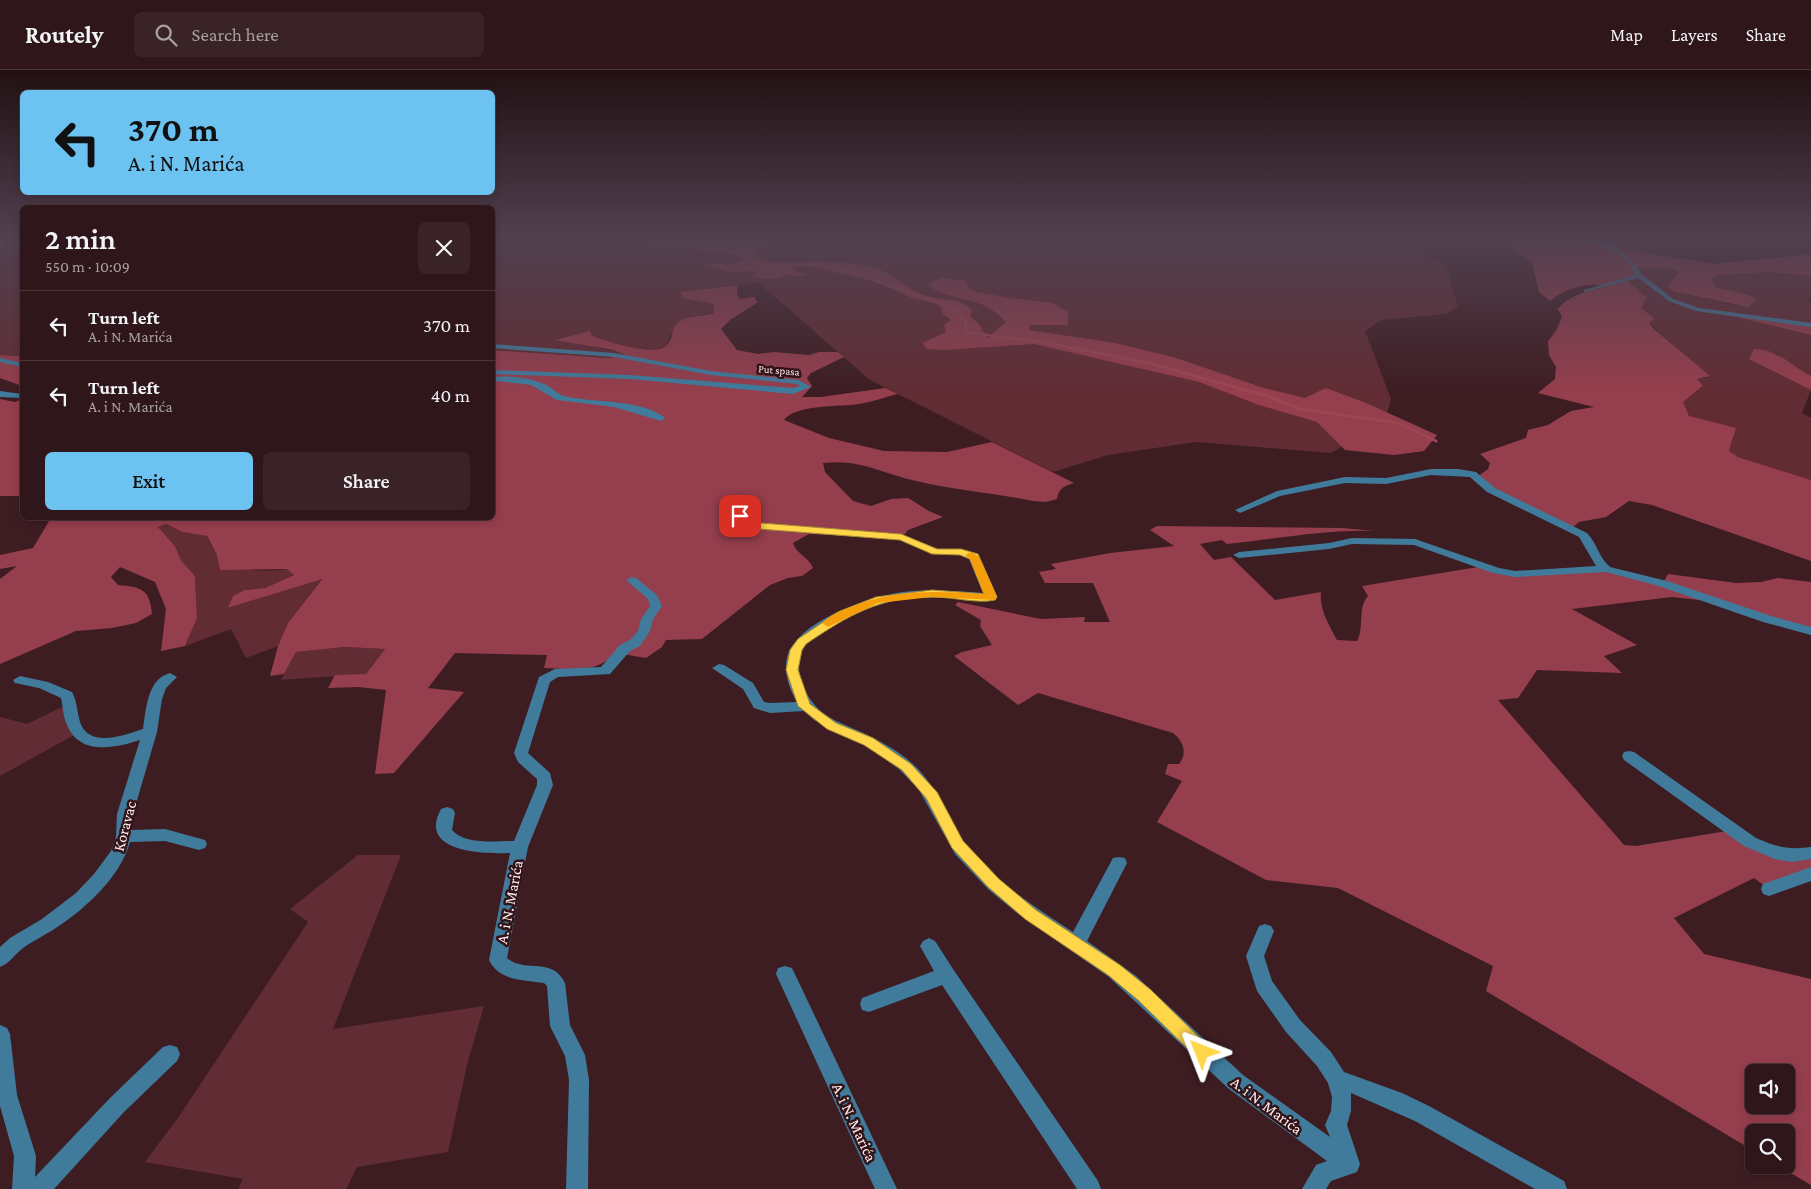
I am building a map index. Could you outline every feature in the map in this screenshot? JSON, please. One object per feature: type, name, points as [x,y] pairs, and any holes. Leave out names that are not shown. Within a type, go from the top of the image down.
[{"type":"street","points":[[1586,291],[1596,288]]},
{"type":"street","points":[[1655,288],[1671,300],[1691,308],[1811,325]]},
{"type":"street","name":"Put spasa","points":[[495,346],[614,355],[711,373],[799,382],[807,387],[802,390],[793,391],[630,377],[495,372]]},
{"type":"street","points":[[0,360],[20,365]]},
{"type":"street","points":[[495,379],[532,383],[541,386],[560,398],[614,404],[643,411],[661,418]]},
{"type":"street","points":[[0,394],[20,396]]},
{"type":"street","points":[[1240,510],[1277,494],[1345,480],[1386,481],[1431,472],[1472,474],[1498,494],[1583,535],[1592,542],[1599,564],[1606,569]]},
{"type":"street","points":[[719,668],[748,686],[759,705],[770,708],[805,706],[792,670],[796,650],[802,641],[842,614],[876,600],[900,596],[939,594],[991,597],[974,557],[961,552],[936,552],[901,537],[759,526],[740,516]]},
{"type":"street","points":[[1239,556],[1329,546],[1352,541],[1386,540],[1415,542],[1497,571],[1515,574],[1606,569],[1663,583],[1811,632]]},
{"type":"street","points":[[520,847],[545,785],[545,777],[523,758],[521,752],[544,680],[555,673],[605,670],[625,648],[635,643],[644,631],[648,619],[656,606],[653,598],[632,580]]},
{"type":"street","name":"Koravac","points":[[1,955],[82,898],[100,879],[119,853],[124,836],[125,814],[150,732],[160,686],[170,676]]},
{"type":"street","points":[[20,680],[43,685],[67,695],[78,732],[89,741],[110,742],[150,732]]},
{"type":"street","name":"A. i N. Marića","points":[[805,706],[825,722],[868,742],[907,767],[932,795],[957,844],[994,883],[1030,915],[1114,970],[1145,995],[1222,1070],[1278,1114],[1349,1164]]},
{"type":"street","points":[[1629,756],[1750,842],[1775,854],[1792,856],[1811,853]]},
{"type":"street","name":"A. i N. Marića","points":[[446,813],[445,832],[450,839],[460,844],[520,847],[498,960],[502,967],[515,971],[540,973],[550,976],[556,983],[560,1026],[575,1055],[579,1080],[577,1189]]},
{"type":"street","points":[[124,836],[165,836],[200,844]]},
{"type":"street","points":[[1076,944],[1118,863]]},
{"type":"street","points":[[1769,889],[1811,874]]},
{"type":"street","points":[[1265,931],[1255,956],[1264,985],[1293,1026],[1324,1059],[1337,1079],[1342,1097],[1341,1111],[1336,1125],[1349,1164],[1324,1173],[1313,1189]]},
{"type":"street","points":[[929,946],[946,975],[1090,1189]]},
{"type":"street","name":"A. i N. Marića","points":[[785,974],[886,1189]]},
{"type":"street","points":[[869,1004],[946,975]]},
{"type":"street","points":[[0,1034],[7,1095],[24,1156],[23,1189]]},
{"type":"street","points":[[39,1189],[117,1105],[170,1054]]},
{"type":"street","points":[[1337,1079],[1417,1110],[1556,1189]]},
{"type":"shaded area","points":[[0,288],[20,288],[20,356],[0,355]]},
{"type":"shaded area","points":[[495,288],[710,288],[681,292],[693,299],[706,301],[714,305],[714,313],[686,318],[671,334],[667,345],[659,349],[630,348],[591,336],[590,331],[557,340],[626,353],[626,356],[609,358],[495,350]]},
{"type":"shaded area","points":[[711,288],[738,288],[737,294],[740,299],[754,297],[758,302],[730,320],[721,329],[737,350],[758,354],[774,352],[809,355],[819,352],[838,352],[844,357],[811,373],[807,378],[812,386],[802,397],[821,397],[885,388],[898,394],[859,404],[819,407],[798,411],[784,420],[829,438],[884,451],[947,452],[992,442],[1074,483],[1063,488],[1059,492],[1057,499],[1046,502],[1033,501],[930,484],[860,465],[836,462],[823,463],[825,472],[853,501],[871,506],[891,499],[908,498],[943,517],[908,530],[900,540],[886,537],[809,534],[793,543],[813,568],[802,576],[788,578],[770,585],[702,639],[666,640],[662,647],[646,658],[616,653],[608,660],[592,667],[564,669],[544,668],[547,655],[455,653],[428,688],[464,692],[394,773],[375,774],[386,690],[358,687],[328,688],[335,675],[366,674],[385,649],[345,647],[296,652],[284,674],[270,676],[278,646],[288,623],[322,579],[228,608],[233,596],[245,590],[265,588],[294,575],[287,569],[220,570],[217,555],[207,536],[182,532],[166,524],[158,527],[175,546],[181,560],[195,576],[197,618],[185,646],[161,651],[166,609],[155,582],[120,567],[111,577],[118,585],[138,588],[143,591],[149,599],[152,614],[136,623],[112,628],[76,631],[0,664],[0,579],[17,566],[0,569],[0,555],[33,548],[49,521],[495,520],[495,350],[609,358],[626,355],[613,350],[555,340],[590,331],[592,336],[619,344],[642,349],[661,349],[667,345],[675,327],[680,321],[714,313],[714,305],[683,298],[680,292]]},
{"type":"shaded area","points":[[765,288],[1453,288],[1458,306],[1446,314],[1381,320],[1365,331],[1391,399],[1385,421],[1331,453],[1196,442],[1108,455],[1053,472],[870,380]]},
{"type":"shaded area","points":[[890,288],[910,288],[926,296],[961,303],[972,310],[970,316],[979,324],[987,338],[1006,322],[987,307],[934,288],[970,288],[972,291],[1009,298],[1053,303],[1068,312],[1068,325],[1030,325],[1029,330],[1115,343],[1173,357],[1264,388],[1305,398],[1326,388],[1366,403],[1437,435],[1424,451],[1394,455],[1345,450],[1317,422],[1259,405],[1199,382],[1034,344],[944,350],[927,349],[922,343],[946,332],[944,325],[951,320],[943,314],[941,307],[937,304],[912,298]]},
{"type":"shaded area","points":[[1538,288],[1573,288],[1550,301],[1539,292]]},
{"type":"shaded area","points":[[1600,288],[1636,288],[1647,298],[1641,308],[1654,318],[1649,323],[1653,328],[1710,376],[1697,379],[1703,386],[1683,402],[1689,416],[1736,428],[1729,451],[1738,457],[1811,480],[1811,561],[1652,505],[1629,501],[1606,517],[1579,522],[1571,529],[1504,498],[1477,477],[1488,469],[1490,463],[1480,454],[1526,438],[1528,430],[1548,425],[1571,411],[1594,407],[1538,393],[1555,379],[1556,367],[1549,355],[1548,341],[1556,331],[1562,317],[1558,309],[1574,296]]},
{"type":"shaded area","points":[[1636,288],[1670,288],[1671,291],[1738,306],[1749,295],[1720,288],[1811,288],[1811,299],[1808,300],[1811,304],[1811,325],[1728,315],[1811,335],[1811,376],[1796,369],[1777,354],[1755,349],[1749,359],[1811,390],[1802,413],[1811,418],[1811,480],[1738,457],[1729,451],[1734,437],[1710,423],[1689,416],[1682,402],[1703,387],[1697,379],[1709,377],[1649,323],[1653,318],[1641,308],[1647,298]]},
{"type":"shaded area","points":[[1670,288],[1720,288],[1749,295],[1756,299],[1748,307],[1671,291]]},
{"type":"shaded area","points":[[1728,315],[1811,325],[1811,335]]},
{"type":"shaded area","points":[[1754,349],[1777,355],[1811,376],[1811,390],[1749,359]]},
{"type":"shaded area","points":[[0,355],[20,356],[20,385],[0,378]]},
{"type":"shaded area","points":[[0,399],[15,402],[20,400],[20,496],[0,496]]},
{"type":"shaded area","points":[[165,524],[182,532],[207,536],[220,557],[240,568],[264,571],[288,569],[294,575],[265,588],[245,590],[229,608],[322,578],[288,623],[278,646],[246,658],[231,629],[185,646],[197,618],[195,576],[181,560],[175,546],[158,527]]},
{"type":"shaded area","points":[[1157,526],[1342,528],[1376,531],[1320,533],[1227,544],[1222,540],[1200,544],[1214,560],[1231,557],[1275,600],[1321,592],[1323,611],[1337,640],[1357,641],[1361,630],[1363,606],[1368,596],[1362,586],[1478,567],[1515,574],[1606,569],[1663,583],[1668,574],[1736,583],[1761,582],[1778,578],[1811,582],[1811,631],[1718,602],[1672,597],[1572,609],[1637,645],[1604,656],[1622,673],[1537,670],[1518,698],[1498,700],[1624,845],[1636,846],[1733,830],[1750,842],[1811,853],[1811,874],[1769,889],[1754,878],[1674,918],[1704,954],[1811,979],[1811,1185],[1792,1174],[1795,1174],[1795,1124],[1745,1124],[1745,1146],[1486,991],[1493,966],[1338,888],[1266,880],[1157,822],[1182,781],[1165,774],[1168,764],[1179,764],[1184,751],[1182,743],[1173,733],[1038,693],[1018,705],[954,656],[962,652],[992,645],[980,626],[981,620],[955,605],[958,602],[1041,619],[1085,617],[1084,622],[1110,622],[1093,583],[1045,583],[1039,572],[1056,569],[1051,564],[1110,553],[1174,546],[1150,530]]},
{"type":"shaded area","points":[[345,647],[385,649],[366,674],[281,680],[296,652]]},
{"type":"shaded area","points":[[70,703],[76,734],[0,776],[0,717],[27,724]]},
{"type":"shaded area","points":[[358,855],[401,855],[333,1029],[484,1006],[467,1065],[448,1152],[357,1167],[346,1189],[238,1189],[243,1179],[145,1162],[180,1115],[308,922],[290,909]]},
{"type":"waterway","points":[[897,288],[957,309],[965,321],[967,332],[1022,340]]},
{"type":"waterway","points":[[1011,338],[1043,342],[1149,363],[1270,397],[1300,409],[1398,423],[1436,441]]},
{"type":"slow traffic","points":[[828,623],[862,605],[876,600],[900,596],[947,594],[991,597],[974,557],[971,555]]},
{"type":"route","points":[[740,516],[759,526],[901,537],[936,552],[961,552],[974,557],[991,597],[932,594],[876,600],[842,614],[802,641],[796,650],[792,670],[805,706],[832,726],[868,742],[907,767],[932,795],[957,844],[994,883],[1030,915],[1114,970],[1145,995],[1202,1052]]}]
